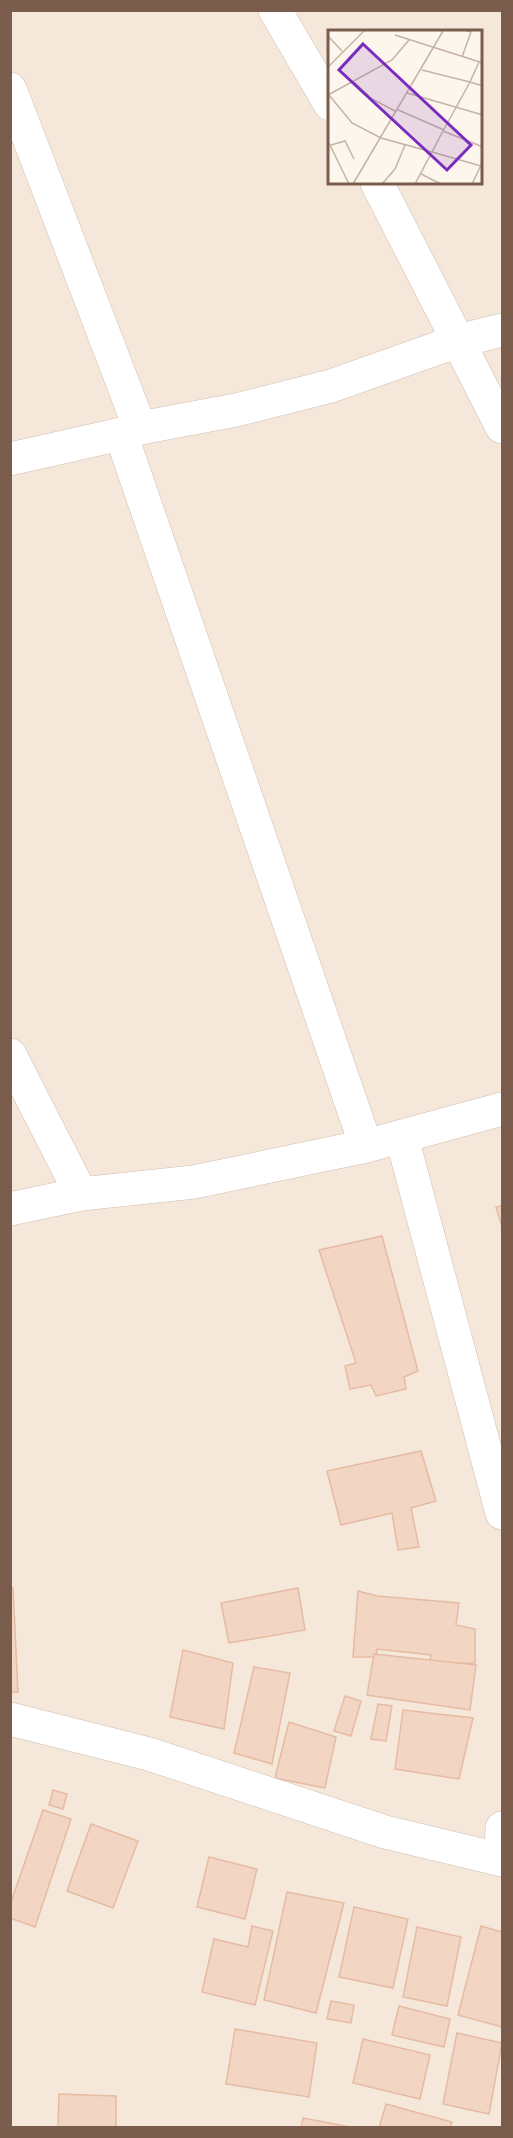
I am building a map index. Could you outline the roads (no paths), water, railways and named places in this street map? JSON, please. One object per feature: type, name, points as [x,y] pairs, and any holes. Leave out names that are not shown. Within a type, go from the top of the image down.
[{"type":"street","points":[[275,10],[328,101]]},
{"type":"street","points":[[10,89],[131,431],[366,1146]]},
{"type":"street","points":[[378,184],[502,427]]},
{"type":"street","points":[[10,459],[236,410],[331,386],[458,341],[502,330]]},
{"type":"street","points":[[10,1055],[81,1194]]},
{"type":"street","points":[[10,1209],[81,1194],[194,1182],[366,1146],[502,1109]]},
{"type":"street","points":[[402,1137],[502,1513]]},
{"type":"street","points":[[10,1719],[149,1754],[385,1832],[502,1849]]}]
